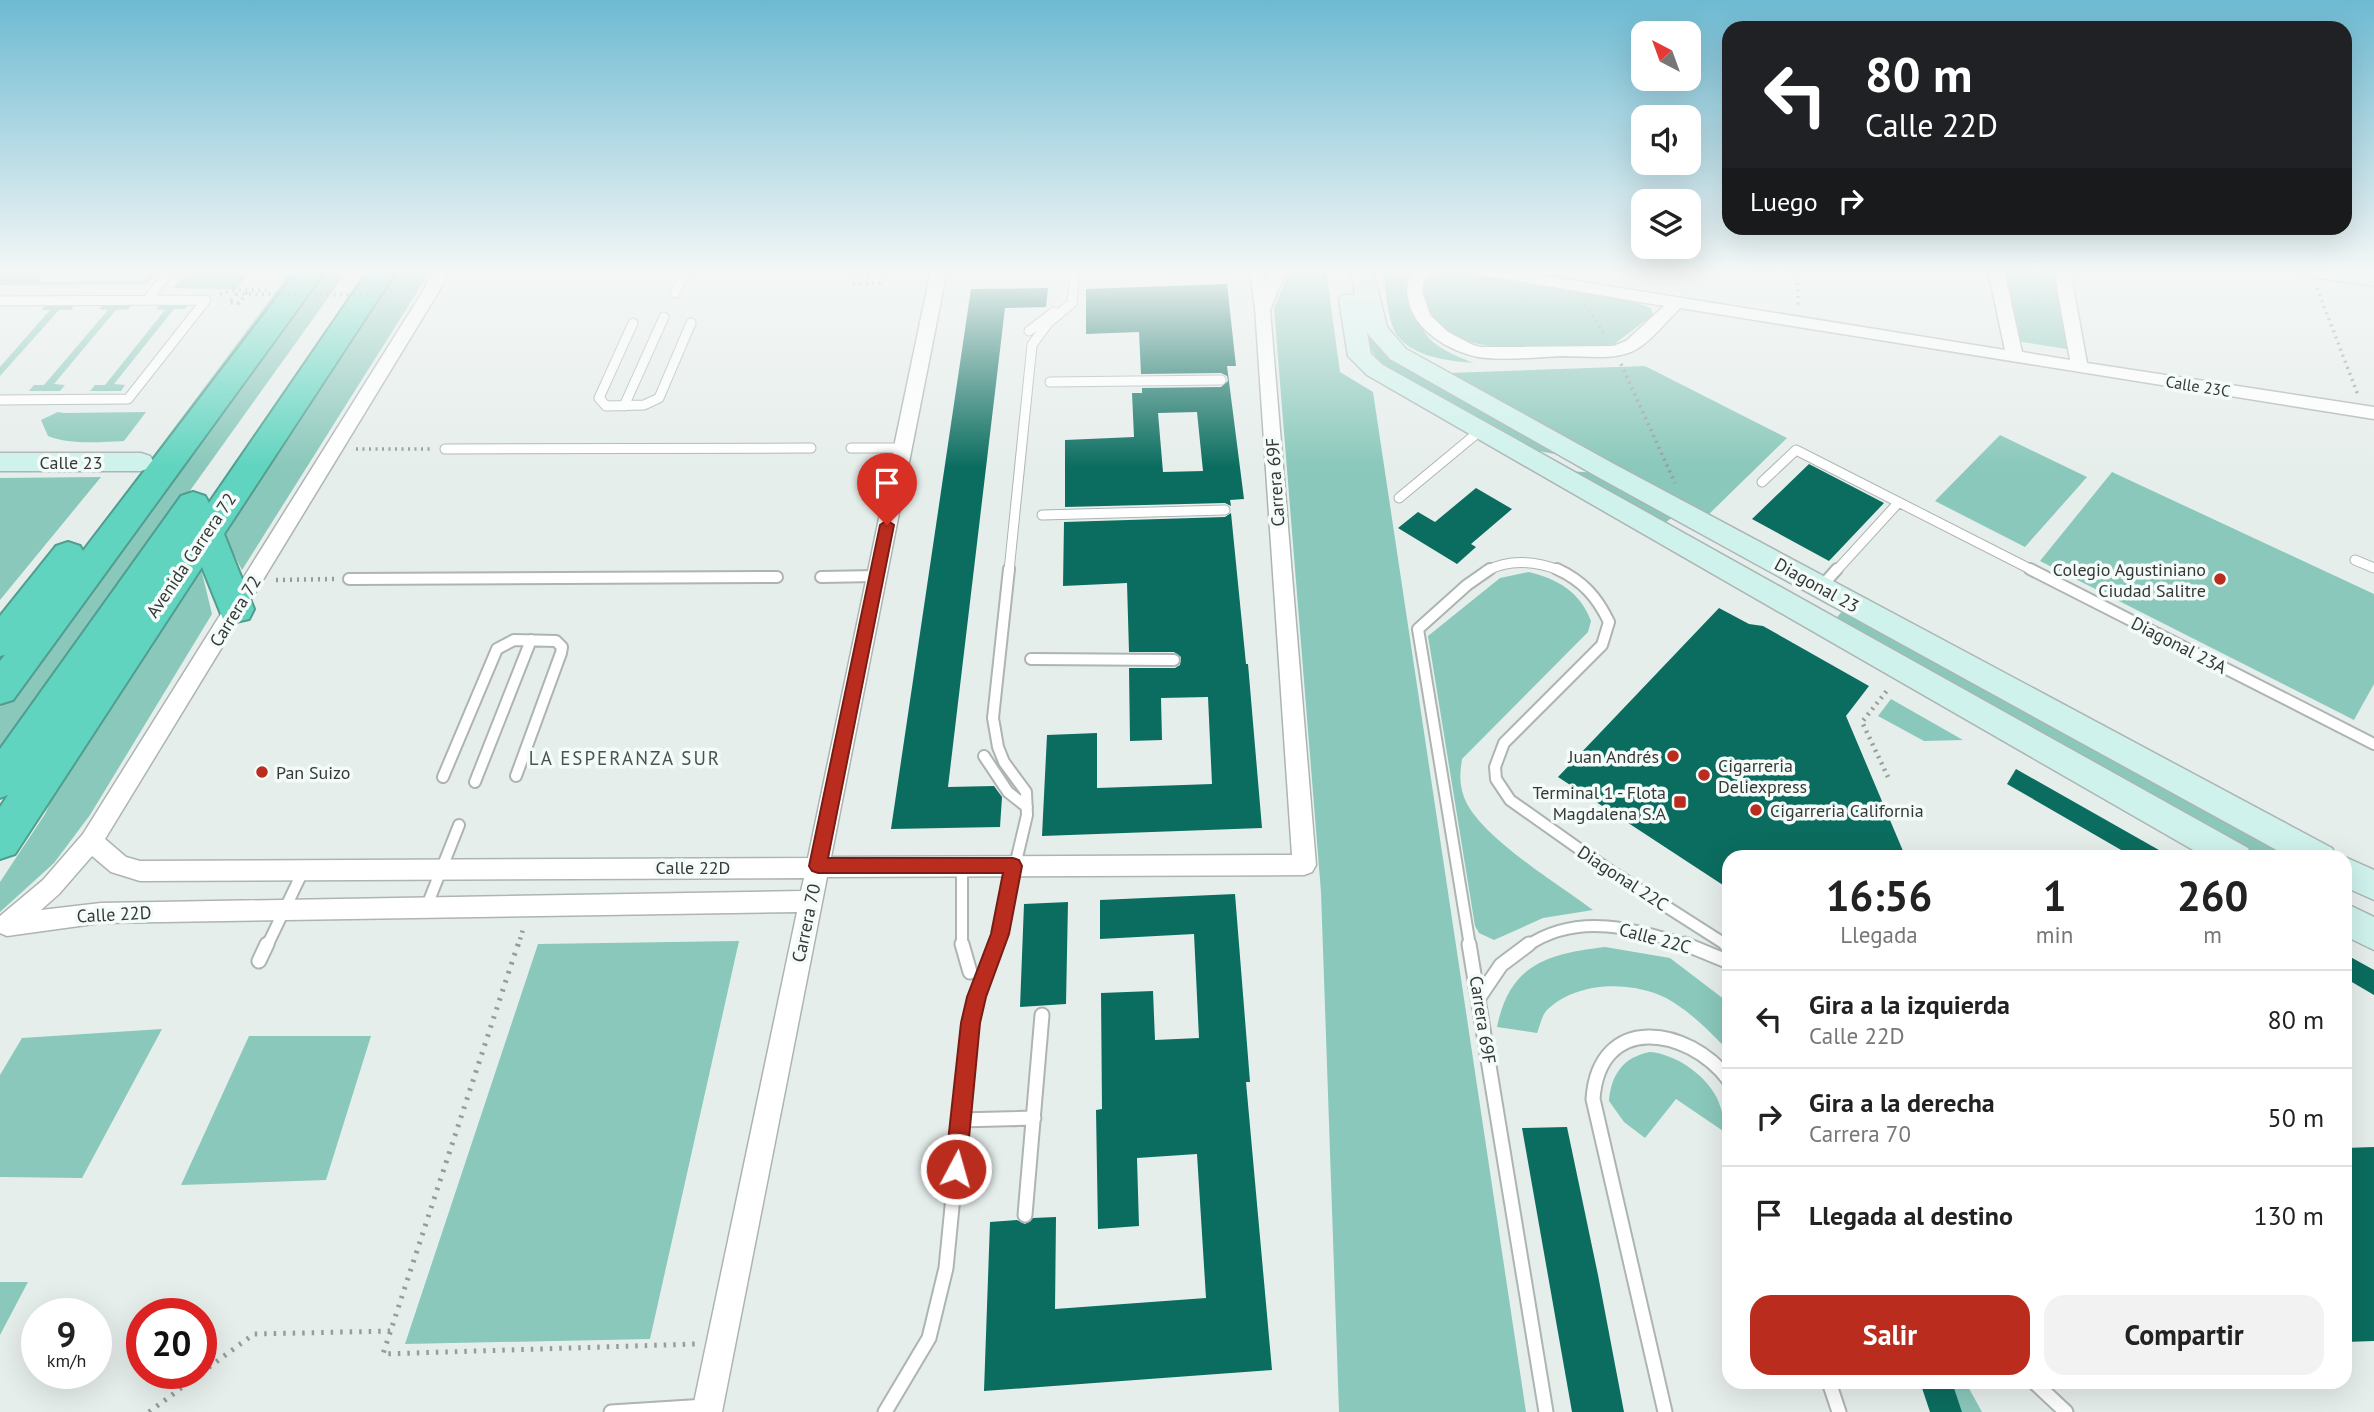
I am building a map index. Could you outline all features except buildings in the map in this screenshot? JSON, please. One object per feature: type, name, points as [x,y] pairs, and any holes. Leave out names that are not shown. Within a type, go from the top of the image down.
[{"type":"highway","points":[[0,642],[141,462],[231,336]]},
{"type":"highway","points":[[0,689],[263,336]]},
{"type":"highway","name":"Avenida Carrera 72","points":[[0,781],[307,361],[328,336]]},
{"type":"highway","name":"Avenida Carrera 72","points":[[0,841],[205,532],[307,361]]},
{"type":"highway","points":[[205,532],[236,609]]},
{"type":"street","name":"Carrera 72","points":[[3,928],[51,887],[91,841],[403,336]]},
{"type":"street","name":"Carrera 70","points":[[708,1409],[926,336]]},
{"type":"street","name":"Carrera 69F","points":[[1264,336],[1304,865]]},
{"type":"street","name":"Diagonal 23","points":[[1357,336],[1364,361],[1480,430],[2223,850]]},
{"type":"street","name":"Diagonal 23","points":[[1380,336],[1387,345],[1605,470],[2306,850]]},
{"type":"street","points":[[1442,336],[1461,347],[1480,352],[1615,351],[1632,345],[1642,336]]},
{"type":"street","name":"Calle 23C","points":[[1884,336],[2369,412]]},
{"type":"street","points":[[2010,336],[2015,357]]},
{"type":"street","points":[[2074,336],[2080,368]]},
{"type":"street","points":[[1522,454],[1605,470]]},
{"type":"street","name":"Calle 23","points":[[0,462],[141,462]]},
{"type":"street","name":"Calle 22D","points":[[91,841],[119,865],[140,871],[1304,865]]},
{"type":"street","points":[[2352,874],[2374,886]]},
{"type":"street","name":"Calle 22D","points":[[3,928],[102,913],[811,901]]},
{"type":"street","points":[[2352,922],[2374,935]]},
{"type":"lane","points":[[0,400],[128,399],[178,336]]},
{"type":"lane","points":[[627,336],[599,398],[606,406],[651,404],[662,396],[686,336]]},
{"type":"lane","points":[[624,406],[656,336]]},
{"type":"lane","points":[[885,1412],[929,1338],[938,1307],[946,1268],[970,1023],[976,997],[1000,934],[1027,807],[1026,792],[1004,762],[998,747],[993,718],[1030,383],[1031,347],[1039,336]]},
{"type":"lane","points":[[1050,383],[1221,380]]},
{"type":"lane","points":[[1398,498],[1480,430]]},
{"type":"lane","points":[[445,449],[811,448]]},
{"type":"lane","points":[[851,448],[903,448]]},
{"type":"lane","name":"Diagonal 23A","points":[[1762,482],[1796,450],[2374,744]]},
{"type":"lane","points":[[1821,587],[1898,503]]},
{"type":"lane","points":[[1042,515],[1225,510]]},
{"type":"lane","points":[[2355,559],[2374,568]]},
{"type":"lane","name":"Carrera 69F","points":[[1494,775],[1495,759],[1504,743],[1602,645],[1609,622],[1596,597],[1574,578],[1546,564],[1516,562],[1486,570],[1418,629],[1546,1412]]},
{"type":"lane","points":[[821,577],[877,576]]},
{"type":"lane","points":[[349,579],[777,577]]},
{"type":"lane","points":[[443,777],[497,649],[514,639],[556,641],[562,648],[516,776]]},
{"type":"lane","points":[[475,782],[531,640]]},
{"type":"lane","points":[[1031,659],[1174,660]]},
{"type":"lane","points":[[984,756],[1007,792],[1027,807]]},
{"type":"lane","name":"Diagonal 22C","points":[[1494,775],[1499,787],[1510,800],[1609,870],[1722,942]]},
{"type":"lane","points":[[426,908],[459,825]]},
{"type":"lane","points":[[962,866],[962,950],[970,972]]},
{"type":"lane","points":[[259,961],[303,869]]},
{"type":"lane","name":"Calle 22C","points":[[1480,996],[1501,965],[1520,950],[1530,943],[1577,925],[1621,927],[1689,946],[1722,959]]},
{"type":"lane","points":[[1025,1215],[1042,1016]]},
{"type":"lane","points":[[1665,1412],[1593,1099],[1595,1077],[1604,1058],[1620,1045],[1640,1038],[1662,1038],[1686,1044],[1708,1057],[1722,1072]]},
{"type":"lane","points":[[960,1120],[1034,1118]]},
{"type":"lane","points":[[1831,1389],[1839,1412]]},
{"type":"lane","points":[[2040,1389],[2066,1412]]},
{"type":"lane","points":[[611,1412],[708,1409]]},
{"type":"path","points":[[1605,336],[1615,351],[1690,516]]},
{"type":"path","points":[[2346,336],[2369,412]]},
{"type":"path","points":[[334,449],[445,449]]},
{"type":"path","points":[[254,580],[349,579]]},
{"type":"path","points":[[1888,777],[1862,722],[1889,688]]},
{"type":"path","points":[[531,906],[383,1354],[721,1343]]},
{"type":"path","points":[[217,1361],[254,1334],[391,1331]]},
{"type":"path","points":[[149,1412],[180,1389]]},
{"type":"green space","points":[[27,336],[36,336],[0,376],[0,367]]},
{"type":"green space","points":[[86,336],[94,336],[54,384],[65,385],[60,391],[29,391],[34,385],[44,385]]},
{"type":"green space","points":[[144,336],[152,336],[114,384],[125,385],[121,391],[90,391],[95,385],[105,385]]},
{"type":"green space","points":[[243,336],[250,336],[0,675],[0,661]]},
{"type":"green space","points":[[271,336],[301,336],[0,756],[0,707]]},
{"type":"green space","points":[[350,336],[389,336],[242,570],[220,527]]},
{"type":"green space","points":[[1276,336],[1335,336],[1340,372],[1373,392],[1526,1412],[1339,1412],[1321,892]]},
{"type":"green space","points":[[1367,336],[1373,336],[1375,340],[1571,457],[1528,449],[1381,364]]},
{"type":"green space","points":[[1398,336],[1428,336],[1443,349],[1474,363],[1427,355],[1405,344]]},
{"type":"green space","points":[[1455,336],[1625,336],[1614,344],[1598,347],[1508,347],[1474,343]]},
{"type":"green space","points":[[2016,336],[2069,336],[2072,350],[2017,341]]},
{"type":"green space","points":[[1645,366],[1787,438],[1708,515],[1450,373]]},
{"type":"green space","points":[[58,412],[146,412],[124,441],[85,442],[48,436],[41,420]]},
{"type":"green space","points":[[2000,435],[2087,477],[2025,547],[1935,501]]},
{"type":"green space","points":[[1566,471],[1600,473],[1675,515],[1664,524]]},
{"type":"green space","points":[[2112,472],[2374,594],[2374,684],[2354,720],[2040,561]]},
{"type":"green space","points":[[101,477],[0,600],[0,478]]},
{"type":"green space","points":[[199,560],[212,614],[90,815],[54,863],[0,912],[0,882],[45,814],[78,740]]},
{"type":"green space","points":[[1529,572],[1567,588],[1581,602],[1591,621],[1588,632],[1462,759],[1461,787],[1472,812],[1502,843],[1593,910],[1543,918],[1494,940],[1479,933],[1475,926],[1428,636],[1500,578]]},
{"type":"green space","points":[[1844,609],[2287,850],[2247,850],[1833,622]]},
{"type":"green space","points":[[1891,699],[1963,740],[1924,741],[1878,716]]},
{"type":"green space","points":[[739,941],[650,1339],[405,1344],[538,944]]},
{"type":"green space","points":[[1605,947],[1670,958],[1722,998],[1722,1045],[1677,1004],[1657,994],[1630,987],[1586,989],[1559,1000],[1546,1011],[1537,1033],[1497,1027],[1511,989],[1522,976],[1549,959]]},
{"type":"green space","points":[[162,1029],[82,1178],[0,1177],[0,1075],[22,1038]]},
{"type":"green space","points":[[249,1036],[371,1036],[326,1180],[181,1185]]},
{"type":"green space","points":[[1650,1052],[1669,1057],[1697,1073],[1717,1098],[1722,1111],[1722,1130],[1676,1099],[1645,1138],[1624,1122],[1609,1101],[1612,1083],[1626,1063]]},
{"type":"green space","points":[[0,1282],[28,1282],[0,1335]]},
{"type":"green space","points":[[1954,1389],[1969,1389],[1982,1412],[1962,1412]]},
{"type":"place","name":"Colegio Agustiniano Ciudad Salitre","points":[[2220,579]]},
{"type":"place","name":"Juan Andrés","points":[[1673,756]]},
{"type":"place","name":"Pan Suizo","points":[[262,772]]},
{"type":"place","name":"Cigarreria Deliexpress","points":[[1704,775]]},
{"type":"place","name":"Terminal 1 - Flota Magdalena S.A","points":[[1680,802]]},
{"type":"place","name":"Cigarreria California","points":[[1756,810]]},
{"type":"district","name":"LA ESPERANZA SUR","points":[[625,758]]},
{"type":"route","points":[[887,525],[818,866],[1013,866],[1000,934],[976,997],[970,1023],[956,1169]]}]
